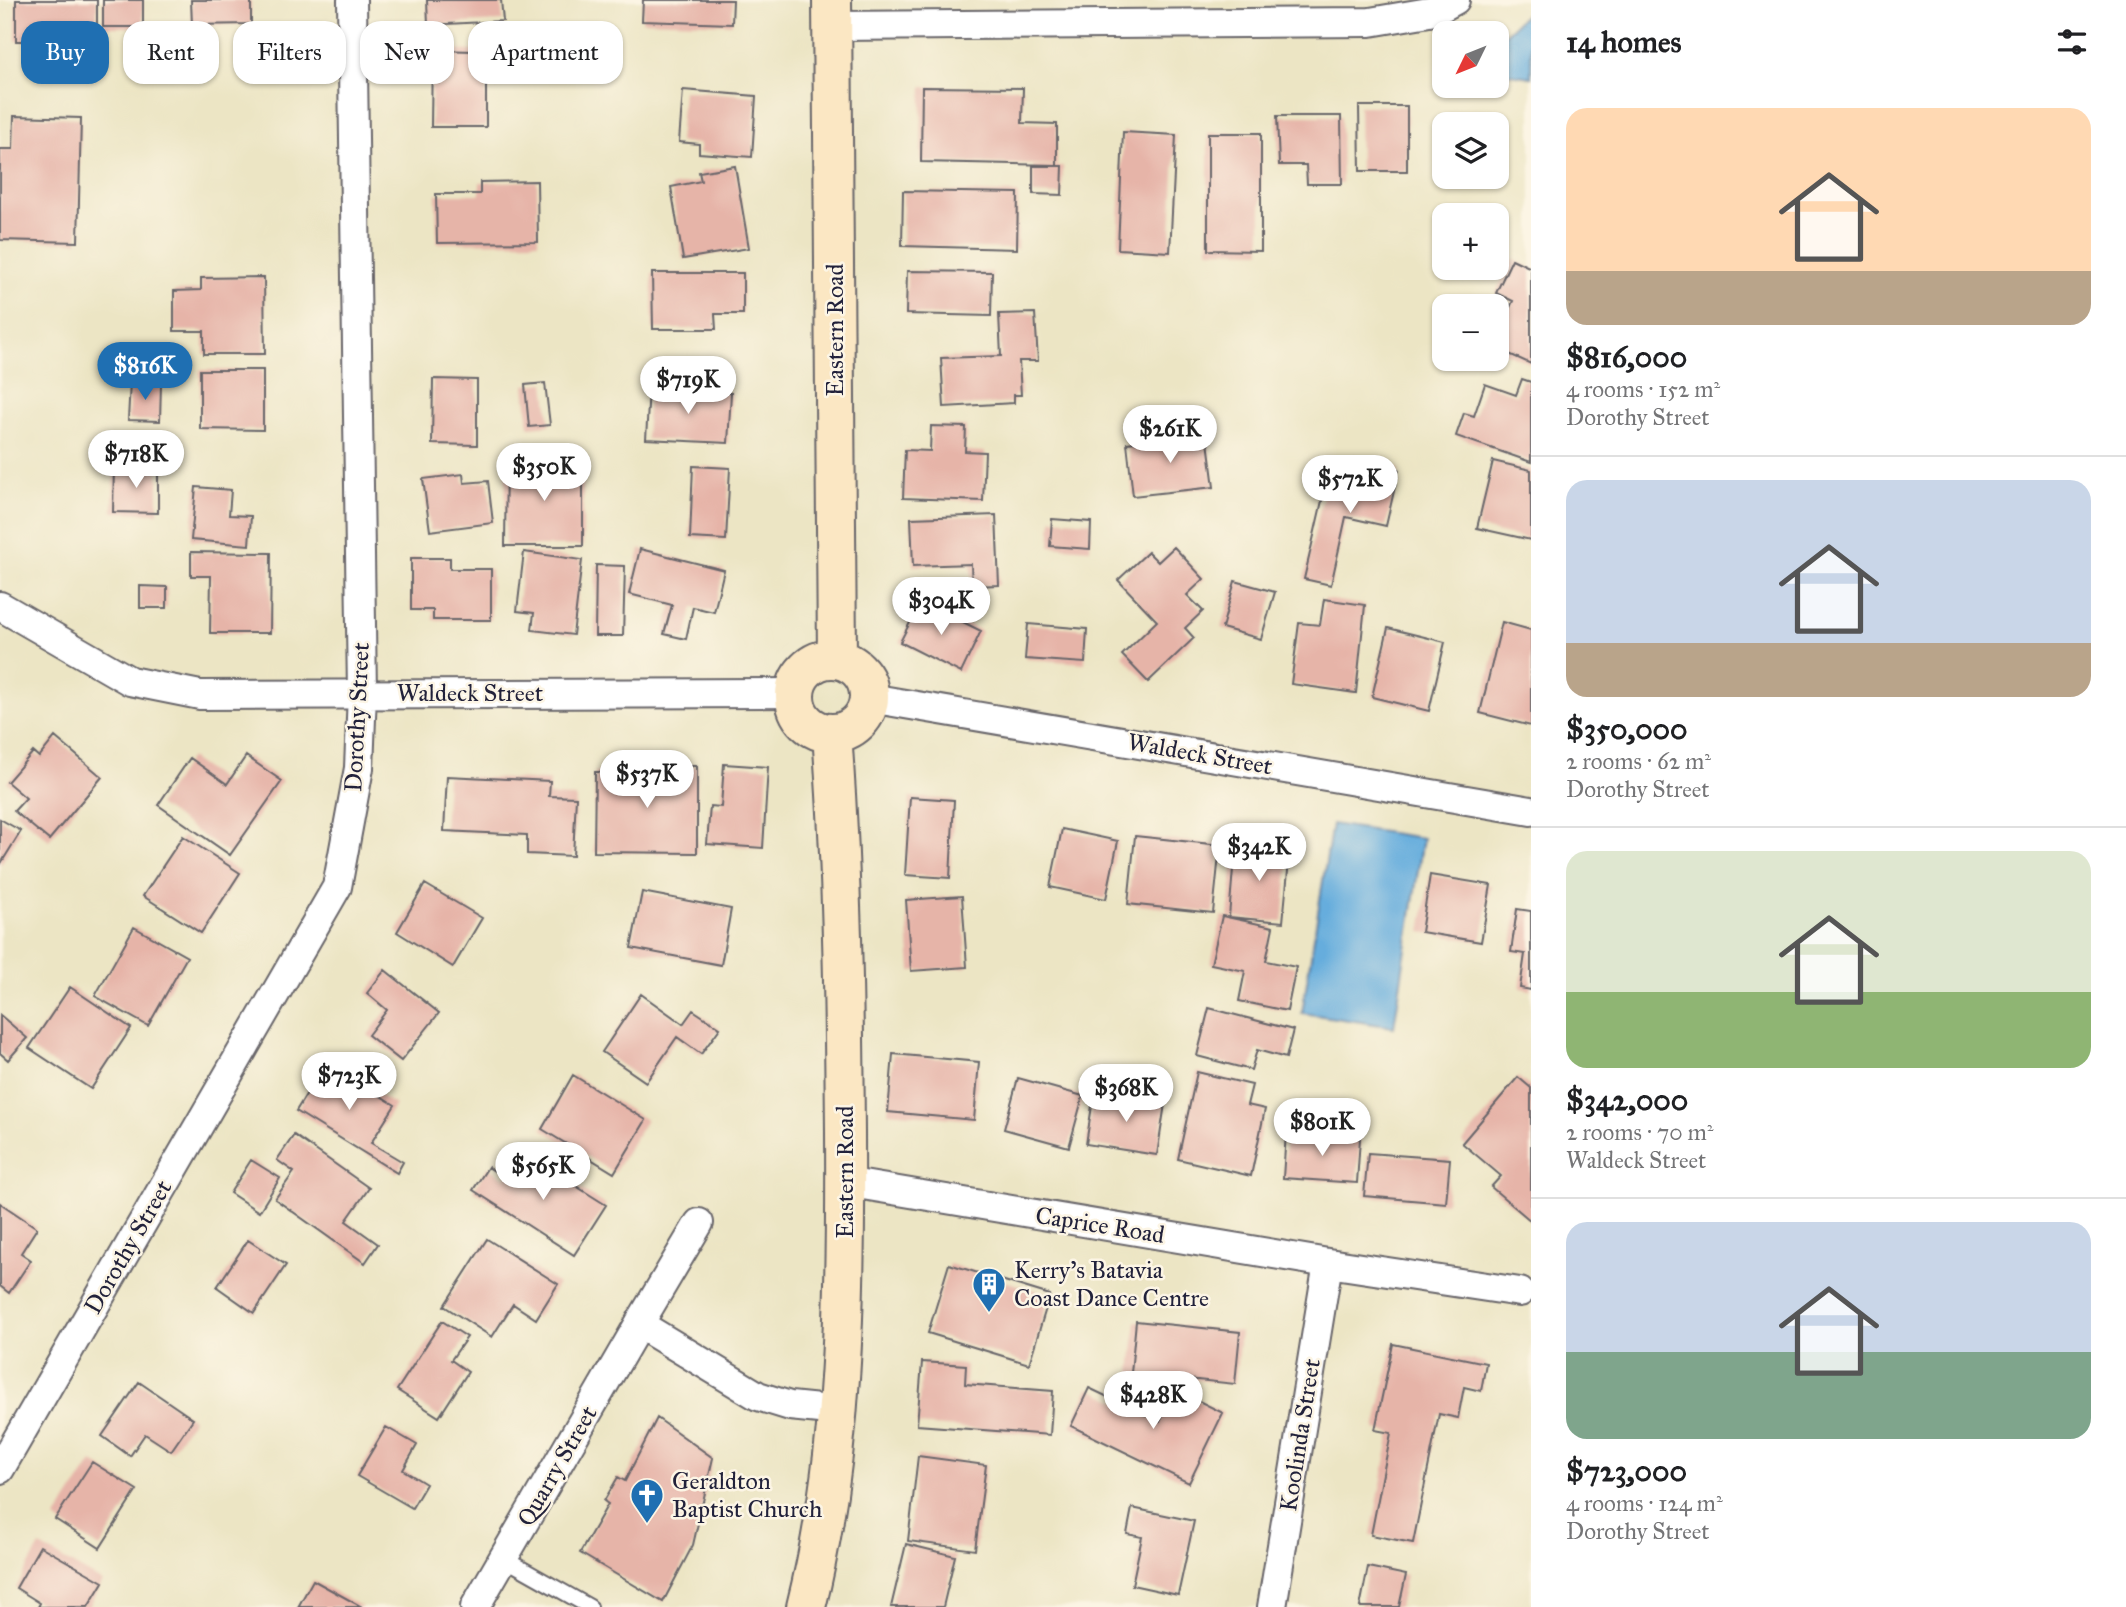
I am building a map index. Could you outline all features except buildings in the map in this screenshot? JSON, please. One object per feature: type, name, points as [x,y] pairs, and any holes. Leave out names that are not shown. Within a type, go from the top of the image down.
[{"type":"street","name":"Dorothy Street","points":[[0,1469],[337,887],[359,768],[362,694],[352,0]]},
{"type":"street","points":[[833,13],[1370,22],[1435,11],[1455,0]]},
{"type":"street","name":"Eastern Road","points":[[833,13],[837,659]]},
{"type":"street","name":"Waldeck Street","points":[[0,606],[130,681],[200,695],[794,693]]},
{"type":"street","points":[[825,659],[837,659],[848,662],[864,677],[870,698],[862,719],[853,727],[832,734],[820,732],[800,717],[794,693],[804,671],[825,659]]},
{"type":"street","name":"Waldeck Street","points":[[870,698],[1531,811]]},
{"type":"street","name":"Eastern Road","points":[[806,1607],[819,1555],[839,1411],[846,1294],[844,915],[832,734]]},
{"type":"street","name":"Caprice Road","points":[[845,1182],[1328,1263],[1520,1292]]},
{"type":"street","name":"Quarry Street","points":[[475,1607],[699,1223]]},
{"type":"street","name":"Koolinda Street","points":[[1272,1607],[1328,1263]]},
{"type":"street","points":[[639,1324],[758,1395],[790,1406],[839,1411]]},
{"type":"lane","points":[[503,1558],[590,1607]]},
{"type":"water","points":[[1531,9],[1531,77],[1509,74],[1509,30]]},
{"type":"water","points":[[1332,824],[1423,838],[1394,1027],[1302,1013]]},
{"type":"place","name":"Kerry's Batavia Coast Dance Centre","points":[[989,1314]]},
{"type":"place","name":"Geraldton Baptist Church","points":[[647,1525]]}]
